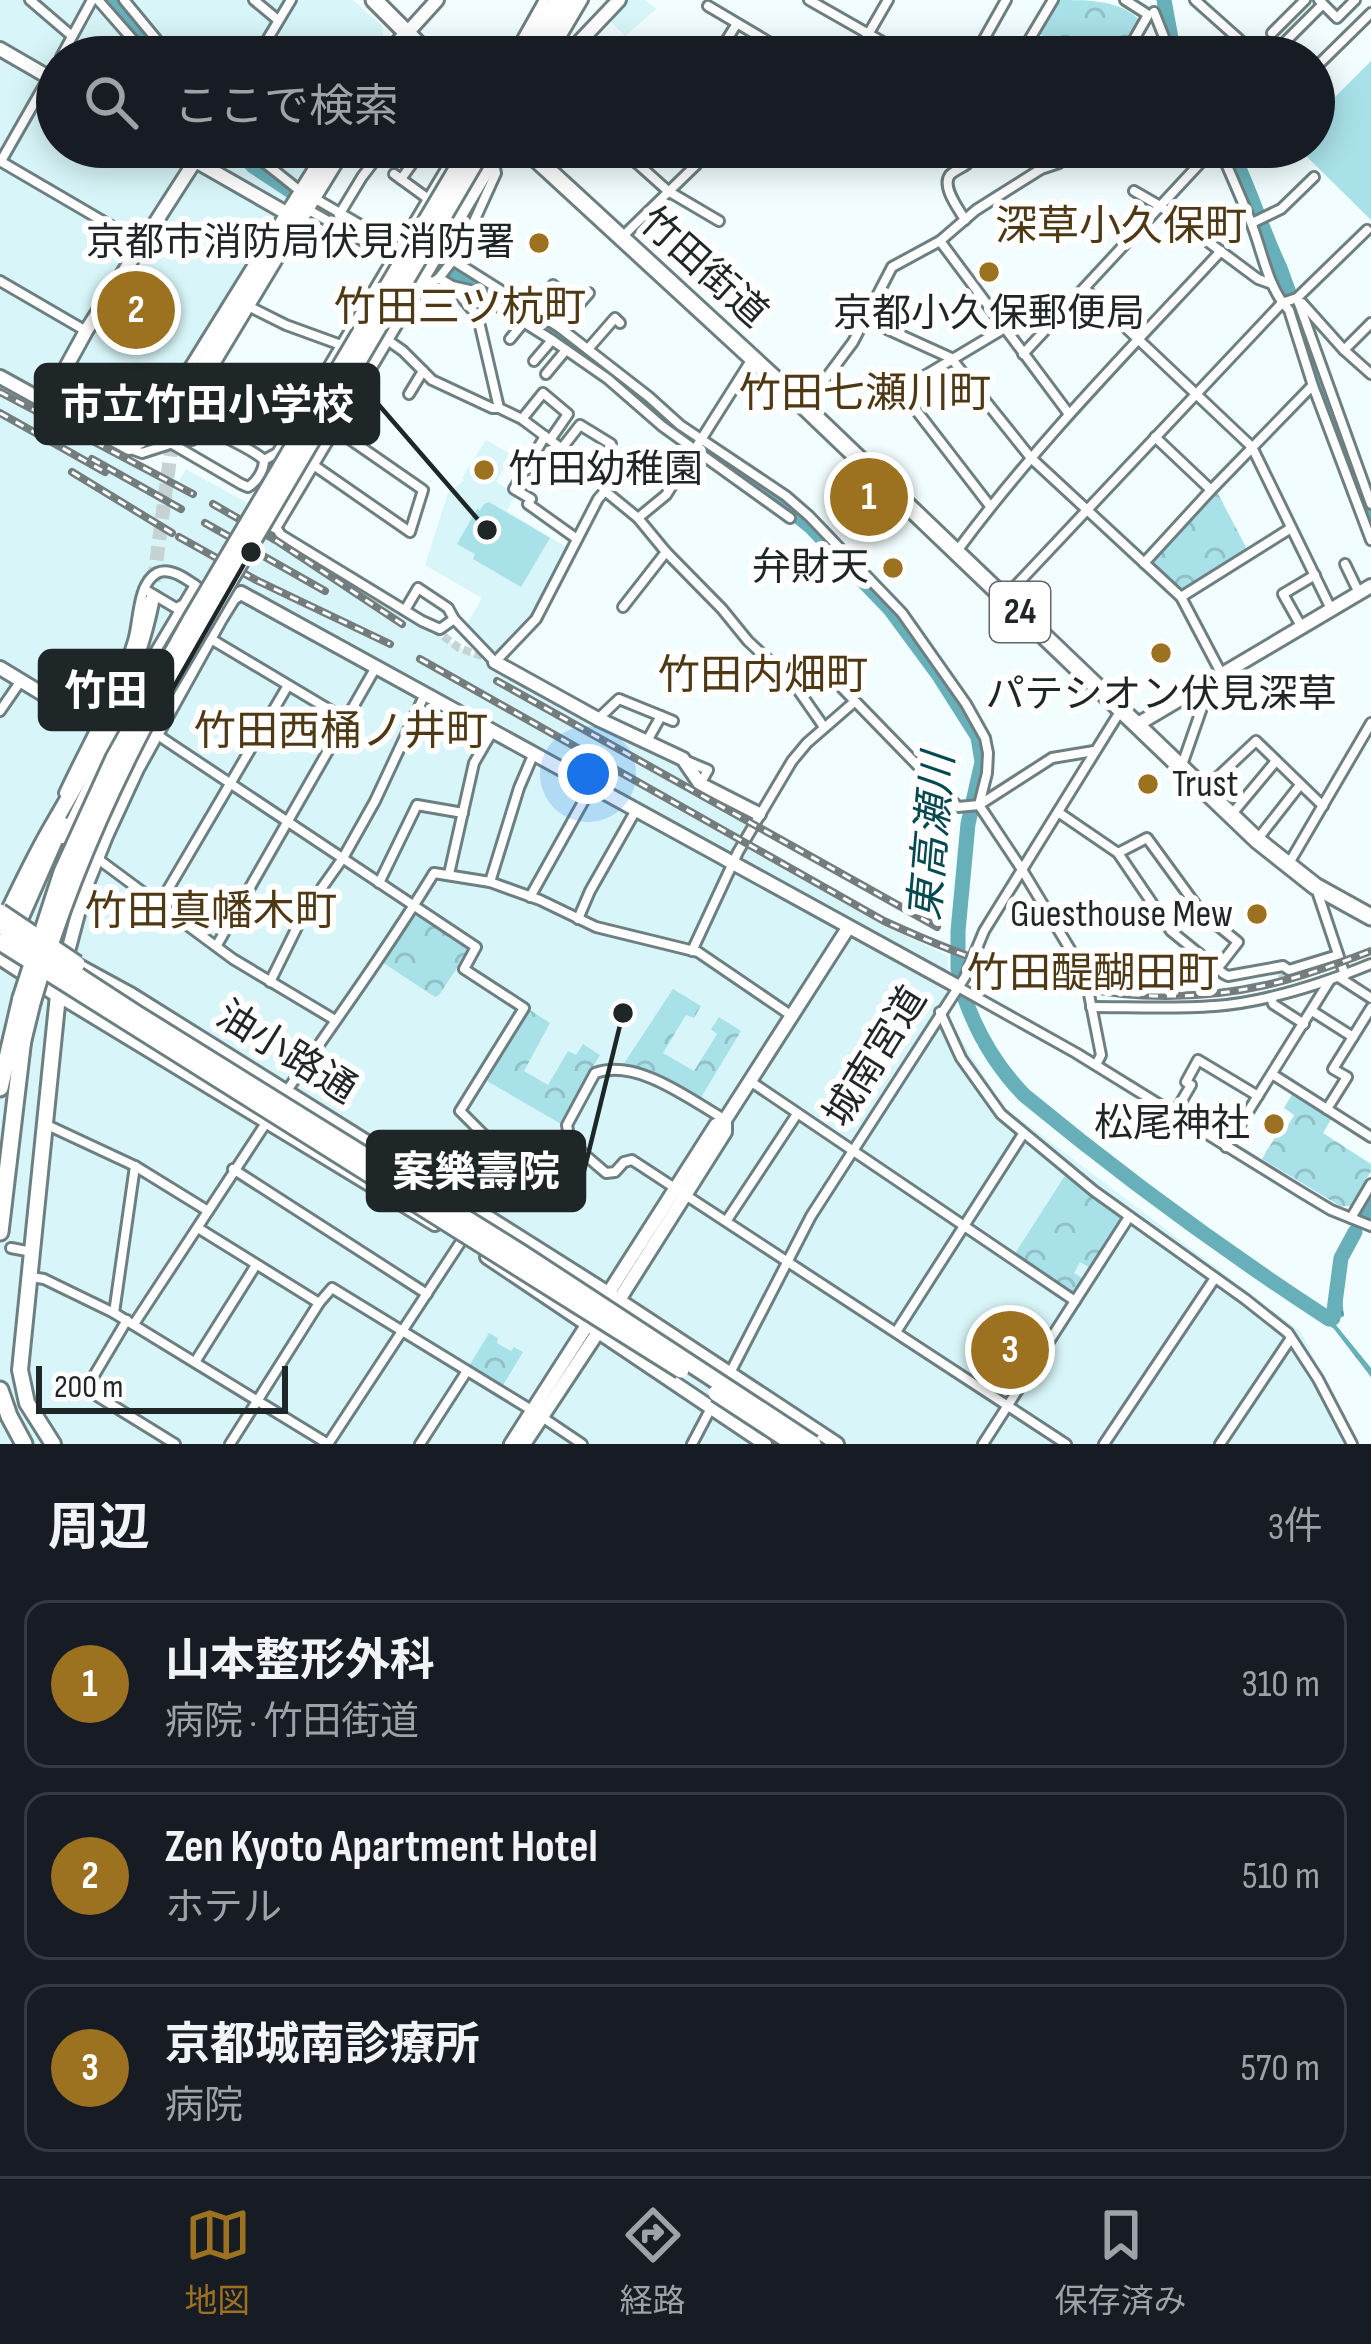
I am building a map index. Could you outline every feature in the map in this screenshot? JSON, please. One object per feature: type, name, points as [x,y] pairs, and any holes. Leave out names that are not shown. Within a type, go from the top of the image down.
[{"type":"highway","points":[[374,0],[410,36]]},
{"type":"highway","points":[[536,36],[557,0]]},
{"type":"highway","points":[[550,36],[571,0]]},
{"type":"highway","points":[[0,1232],[27,1000],[62,872],[114,758],[183,633],[458,168]]},
{"type":"highway","points":[[1,1080],[73,877],[145,724],[483,168]]},
{"type":"highway","name":"竹田街道","points":[[545,168],[805,407],[1257,841],[1315,886],[1368,917]]},
{"type":"highway","points":[[3,924],[446,1198],[482,1213]]},
{"type":"highway","points":[[3,924],[813,1444]]},
{"type":"highway","points":[[1,955],[486,1256]]},
{"type":"highway","points":[[1,955],[523,1268],[794,1444]]},
{"type":"highway","points":[[0,1165],[23,1038]]},
{"type":"highway","points":[[0,1390],[24,1444]]},
{"type":"main road","points":[[300,207],[320,168]]},
{"type":"main road","points":[[175,425],[188,390],[329,168]]},
{"type":"main road","points":[[1,955],[3,924],[58,830],[136,663],[148,596]]},
{"type":"main road","points":[[3,924],[49,857],[80,781]]},
{"type":"main road","name":"油小路通","points":[[3,924],[67,959]]},
{"type":"main road","name":"油小路通","points":[[1,955],[58,995]]},
{"type":"main road","points":[[53,1444],[27,1403],[21,1383],[44,1124],[58,995],[67,959]]},
{"type":"street","points":[[30,0],[72,36],[95,0],[128,36]]},
{"type":"street","points":[[124,0],[154,36]]},
{"type":"street","points":[[254,0],[278,20]]},
{"type":"street","points":[[269,36],[291,0]]},
{"type":"street","points":[[407,33],[436,0]]},
{"type":"street","points":[[524,36],[544,0]]},
{"type":"street","points":[[562,36],[583,0]]},
{"type":"street","points":[[583,36],[619,0]]},
{"type":"street","points":[[809,0],[872,36]]},
{"type":"street","points":[[868,34],[888,0]]},
{"type":"street","points":[[986,36],[1006,0]]},
{"type":"street","points":[[1032,36],[1053,0]]},
{"type":"street","points":[[1196,0],[1235,36]]},
{"type":"street","points":[[1272,33],[1305,0]]},
{"type":"street","points":[[1337,18],[1355,0]]},
{"type":"street","points":[[1128,1],[1151,14],[1161,36]]},
{"type":"street","points":[[1289,36],[1321,2],[1348,34]]},
{"type":"street","points":[[1137,36],[1162,3]]},
{"type":"street","points":[[708,6],[756,36]]},
{"type":"street","points":[[1335,47],[1371,13]]},
{"type":"street","points":[[729,36],[736,25]]},
{"type":"street","points":[[0,49],[36,69]]},
{"type":"street","points":[[36,105],[0,161],[142,244]]},
{"type":"street","points":[[46,402],[190,168]]},
{"type":"street","points":[[220,168],[432,277],[474,291],[608,380],[790,518]]},
{"type":"street","points":[[268,168],[300,207],[339,215],[436,255],[559,327],[699,446],[786,496],[902,613],[985,738],[987,773],[978,806],[1084,974],[1101,1055],[1096,1065]]},
{"type":"street","points":[[339,215],[369,168]]},
{"type":"street","points":[[409,168],[397,177],[428,198]]},
{"type":"street","points":[[264,460],[277,453],[446,168]]},
{"type":"street","points":[[432,277],[436,255],[484,168]]},
{"type":"street","points":[[454,619],[440,629],[422,621],[281,535],[275,526],[386,339],[432,277],[451,264],[495,168]]},
{"type":"street","points":[[642,168],[668,191],[718,221]]},
{"type":"street","points":[[620,238],[694,168]]},
{"type":"street","points":[[961,168],[947,182],[965,220]]},
{"type":"street","points":[[805,407],[853,342],[892,267],[940,241],[976,210],[1044,168]]},
{"type":"street","points":[[1024,354],[1197,168]]},
{"type":"street","points":[[1227,168],[1254,222],[1273,284]]},
{"type":"street","points":[[1254,222],[1281,209],[1314,177]]},
{"type":"street","points":[[1134,190],[1273,284],[1371,374]]},
{"type":"street","points":[[264,460],[207,424],[196,414],[194,399],[300,207]]},
{"type":"street","points":[[129,448],[142,443],[269,238],[300,207]]},
{"type":"street","points":[[1005,597],[1196,393],[1366,230]]},
{"type":"street","points":[[940,241],[1069,414]]},
{"type":"street","points":[[957,551],[1069,414],[1221,251]]},
{"type":"street","points":[[0,281],[86,331]]},
{"type":"street","points":[[452,286],[480,326],[499,408]]},
{"type":"street","points":[[553,286],[577,306]]},
{"type":"street","points":[[1085,289],[1252,447],[1331,609]]},
{"type":"street","points":[[559,327],[589,293]]},
{"type":"street","points":[[1290,300],[1313,386],[1371,540]]},
{"type":"street","points":[[1290,300],[1371,504]]},
{"type":"street","points":[[510,339],[522,304]]},
{"type":"street","points":[[248,306],[375,357]]},
{"type":"street","points":[[588,350],[615,318],[620,323]]},
{"type":"street","points":[[866,319],[951,358],[1031,458],[1181,597],[1221,673]]},
{"type":"street","points":[[1345,350],[1371,322]]},
{"type":"street","points":[[990,506],[916,410],[921,378],[1003,329]]},
{"type":"street","points":[[386,339],[432,380],[522,419],[593,473]]},
{"type":"street","points":[[534,362],[552,340]]},
{"type":"street","points":[[546,374],[566,350]]},
{"type":"street","points":[[638,518],[666,495],[753,358]]},
{"type":"street","points":[[409,394],[423,371]]},
{"type":"street","points":[[0,377],[129,448],[142,453],[170,444]]},
{"type":"street","points":[[1144,563],[1313,386]]},
{"type":"street","points":[[522,419],[543,393],[568,414],[514,489],[578,539]]},
{"type":"street","points":[[185,452],[207,424]]},
{"type":"street","points":[[562,448],[580,425],[611,444]]},
{"type":"street","points":[[152,428],[192,440]]},
{"type":"street","points":[[152,428],[170,444],[248,487],[264,460]]},
{"type":"street","points":[[312,464],[410,532],[423,490],[333,428]]},
{"type":"street","points":[[1155,436],[1211,490]]},
{"type":"street","points":[[254,483],[289,503]]},
{"type":"street","points":[[493,660],[536,619],[605,491],[638,518],[748,641],[794,684],[824,728]]},
{"type":"street","points":[[1181,597],[1292,528]]},
{"type":"street","points":[[623,607],[665,552]]},
{"type":"street","points":[[1138,724],[1365,590],[1345,564]]},
{"type":"street","points":[[49,857],[129,652],[152,577],[171,571],[227,607]]},
{"type":"street","points":[[1301,626],[1283,594],[1315,575]]},
{"type":"street","points":[[58,830],[195,585]]},
{"type":"street","points":[[405,610],[418,588],[448,608],[493,660],[682,759],[700,784],[759,814]]},
{"type":"street","points":[[67,959],[96,858],[156,734],[227,607],[241,593],[247,594],[957,986],[1096,1065],[1331,1210],[1370,1225]]},
{"type":"street","points":[[148,596],[176,608],[184,604]]},
{"type":"street","points":[[209,638],[345,719]]},
{"type":"street","points":[[812,657],[958,807],[978,806],[1052,758],[1095,750]]},
{"type":"street","points":[[217,945],[376,667]]},
{"type":"street","points":[[0,668],[97,727]]},
{"type":"street","points":[[0,711],[20,680]]},
{"type":"street","points":[[160,903],[287,686]]},
{"type":"street","points":[[1181,767],[1204,702],[1197,688]]},
{"type":"street","points":[[270,982],[304,914],[376,801],[425,694]]},
{"type":"street","points":[[598,719],[619,699],[673,721]]},
{"type":"street","points":[[692,951],[759,814],[792,761],[853,703]]},
{"type":"street","name":"城南宮道","points":[[692,1444],[812,1216],[974,960],[984,931],[1021,868],[1122,709]]},
{"type":"street","points":[[647,740],[661,716]]},
{"type":"street","points":[[1288,866],[1371,723]]},
{"type":"street","points":[[449,874],[474,763],[493,731]]},
{"type":"street","points":[[156,734],[476,947],[464,970],[524,1008],[460,1111],[492,1143],[500,1179],[482,1213]]},
{"type":"street","points":[[1204,790],[1256,741],[1322,806]]},
{"type":"street","points":[[490,882],[534,754]]},
{"type":"street","points":[[1231,816],[1276,761]]},
{"type":"street","points":[[1257,841],[1300,785]]},
{"type":"street","points":[[530,897],[592,786]]},
{"type":"street","points":[[380,883],[417,805],[463,813]]},
{"type":"street","points":[[578,920],[636,810]]},
{"type":"street","points":[[1058,812],[1118,854],[1172,931],[1228,976],[1279,971],[1283,966],[1289,970],[1338,955]]},
{"type":"street","points":[[58,830],[92,850],[96,858],[233,959],[334,1020]]},
{"type":"street","points":[[1118,854],[1147,838],[1201,912],[1238,942],[1217,968]]},
{"type":"street","points":[[175,1444],[86,1389],[434,873],[490,882],[578,920],[698,952],[792,1016]]},
{"type":"street","points":[[1226,1147],[1338,977],[1338,955],[1315,886]]},
{"type":"street","points":[[511,1444],[537,1414],[614,1297],[716,1125],[725,1120],[848,928]]},
{"type":"street","name":"油小路通","points":[[67,959],[132,994],[482,1213],[837,1444]]},
{"type":"street","points":[[1091,1007],[1218,1006],[1270,997],[1371,964]]},
{"type":"street","points":[[1338,977],[1371,998]]},
{"type":"street","name":"油小路通","points":[[58,995],[462,1240],[765,1444]]},
{"type":"street","points":[[1270,997],[1273,1004],[1304,1024]]},
{"type":"street","points":[[1327,1109],[1347,1077],[1334,1069],[1371,1008]]},
{"type":"street","points":[[1312,1011],[1352,1037]]},
{"type":"street","points":[[940,1012],[961,1058],[1001,1114],[1129,1217],[1262,1311],[1291,1338],[1352,1444]]},
{"type":"street","points":[[1174,1114],[1191,1085],[1186,1082],[1198,1060],[1258,1096]]},
{"type":"street","points":[[725,1120],[649,1076],[604,1070],[595,1073],[567,1125],[570,1142],[606,1173],[632,1160],[1066,1444]]},
{"type":"street","points":[[1272,1074],[1371,1137]]},
{"type":"street","points":[[751,1081],[1075,1301]]},
{"type":"street","points":[[727,1220],[797,1114]]},
{"type":"street","points":[[44,1124],[135,1166],[208,1210]]},
{"type":"street","points":[[896,1331],[1023,1134]]},
{"type":"street","points":[[115,1313],[135,1166]]},
{"type":"street","points":[[233,1169],[427,1294]]},
{"type":"street","points":[[1351,1218],[1371,1184]]},
{"type":"street","points":[[983,1444],[1129,1217]]},
{"type":"street","points":[[197,1228],[319,1303]]},
{"type":"street","points":[[30,1277],[44,1279],[115,1313],[328,1444],[462,1240]]},
{"type":"street","points":[[10,1248],[32,1252]]},
{"type":"street","points":[[195,1362],[256,1264]]},
{"type":"street","points":[[1104,1444],[1215,1278]]},
{"type":"street","points":[[230,1444],[332,1288],[582,1444]]},
{"type":"street","points":[[1220,1444],[1291,1338]]},
{"type":"street","points":[[420,1444],[467,1371]]},
{"type":"street","points":[[524,1444],[537,1414]]},
{"type":"street","points":[[1335,1444],[1345,1430]]},
{"type":"shaded area","points":[[0,0],[353,0],[382,26],[383,36],[36,36],[36,168],[307,168],[133,458],[179,481],[186,469],[249,504],[243,516],[342,579],[682,767],[752,816],[739,840],[424,660],[422,664],[885,926],[948,956],[945,1013],[1002,1105],[1301,1332],[1356,1444],[0,1444]]},
{"type":"shaded area","points":[[628,0],[645,0],[656,9],[625,36],[611,22]]},
{"type":"shaded area","points":[[486,440],[512,455],[496,482],[516,494],[507,511],[571,550],[536,613],[503,651],[493,651],[467,624],[482,598],[425,565],[448,493],[464,480]]},
{"type":"green space","points":[[1058,0],[1113,5],[1139,20],[1129,36],[1038,33]]},
{"type":"green space","points":[[1371,61],[1371,220],[1318,168],[1335,168],[1335,97]]},
{"type":"green space","points":[[1217,492],[1248,551],[1186,591],[1177,590],[1150,564]]},
{"type":"green space","points":[[489,502],[550,538],[521,587],[457,544],[477,509]]},
{"type":"green space","points":[[418,912],[469,950],[435,997],[382,962],[412,914]]},
{"type":"green space","points":[[673,989],[701,1006],[694,1018],[686,1015],[663,1053],[694,1071],[717,1034],[711,1029],[719,1017],[741,1031],[700,1099],[652,1072],[621,1068]]},
{"type":"green space","points":[[530,1010],[550,1023],[524,1071],[548,1085],[568,1051],[576,1055],[583,1044],[600,1055],[561,1124],[487,1081]]},
{"type":"green space","points":[[1293,1093],[1333,1116],[1323,1133],[1371,1164],[1351,1206],[1340,1206],[1262,1159],[1294,1115],[1284,1108]]},
{"type":"green space","points":[[1069,1175],[1123,1221],[1092,1269],[1080,1262],[1074,1273],[1085,1280],[1077,1292],[1016,1252]]},
{"type":"green space","points":[[489,1333],[511,1351],[514,1347],[523,1352],[502,1387],[469,1366]]},
{"type":"water","points":[[1330,1298],[1342,1298],[1344,1316],[1336,1325],[1371,1368],[1371,1377],[1334,1329],[1313,1314],[1315,1306],[1330,1311]]},
{"type":"waterway","name":"東高瀬川","points":[[110,0],[141,36]]},
{"type":"waterway","points":[[1164,0],[1171,36]]},
{"type":"waterway","name":"東高瀬川","points":[[256,168],[318,209],[386,247],[476,285],[556,336],[811,527],[890,609],[978,737],[982,762],[968,824],[958,969]]},
{"type":"waterway","points":[[1239,168],[1371,519]]},
{"type":"waterway","name":"東高瀬川","points":[[964,996],[988,1049],[1024,1095],[1174,1212],[1329,1319]]},
{"type":"waterway","points":[[1365,1215],[1371,1204]]},
{"type":"waterway","points":[[1333,1318],[1341,1258],[1355,1232]]},
{"type":"tunnel","points":[[151,602],[173,435]]},
{"type":"tunnel","points":[[434,629],[459,648],[490,659]]},
{"type":"tunnel","points":[[1282,974],[1285,985]]},
{"type":"railway","points":[[0,392],[193,494]]},
{"type":"railway","points":[[0,413],[105,472]]},
{"type":"railway","points":[[92,459],[181,509]]},
{"type":"railway","points":[[72,472],[172,533]]},
{"type":"railway","points":[[213,504],[402,624]]},
{"type":"railway","points":[[205,523],[325,591]]},
{"type":"railway","points":[[179,537],[390,644]]},
{"type":"railway","points":[[420,659],[884,921],[1023,974],[1117,993],[1215,993],[1293,978],[1371,951]]},
{"type":"railway","points":[[497,681],[937,927]]},
{"type":"place","name":"京都市消防局伏見消防署","points":[[539,243]]},
{"type":"place","name":"京都小久保郵便局","points":[[989,272]]},
{"type":"place","name":"Zen Kyoto Apartment Hotel","points":[[136,310]]},
{"type":"place","name":"竹田幼稚園","points":[[484,470]]},
{"type":"place","name":"山本整形外科","points":[[869,497]]},
{"type":"place","name":"市立竹田小学校","points":[[487,530]]},
{"type":"place","name":"竹田","points":[[251,552]]},
{"type":"place","name":"弁財天","points":[[893,568]]},
{"type":"place","name":"パテシオン伏見深草","points":[[1161,653]]},
{"type":"place","name":"Trust","points":[[1148,784]]},
{"type":"place","name":"Guesthouse Mew","points":[[1257,914]]},
{"type":"place","name":"案樂壽院","points":[[623,1013]]},
{"type":"place","name":"松尾神社","points":[[1274,1124]]},
{"type":"place","name":"京都城南診療所","points":[[1010,1350]]},
{"type":"district","name":"深草小久保町","points":[[1121,227]]},
{"type":"district","name":"竹田三ツ杭町","points":[[460,308]]},
{"type":"district","name":"竹田七瀬川町","points":[[865,394]]},
{"type":"district","name":"竹田内畑町","points":[[763,676]]},
{"type":"district","name":"竹田西桶ノ井町","points":[[341,732]]},
{"type":"district","name":"竹田真幡木町","points":[[211,912]]},
{"type":"district","name":"竹田醍醐田町","points":[[1093,974]]}]
